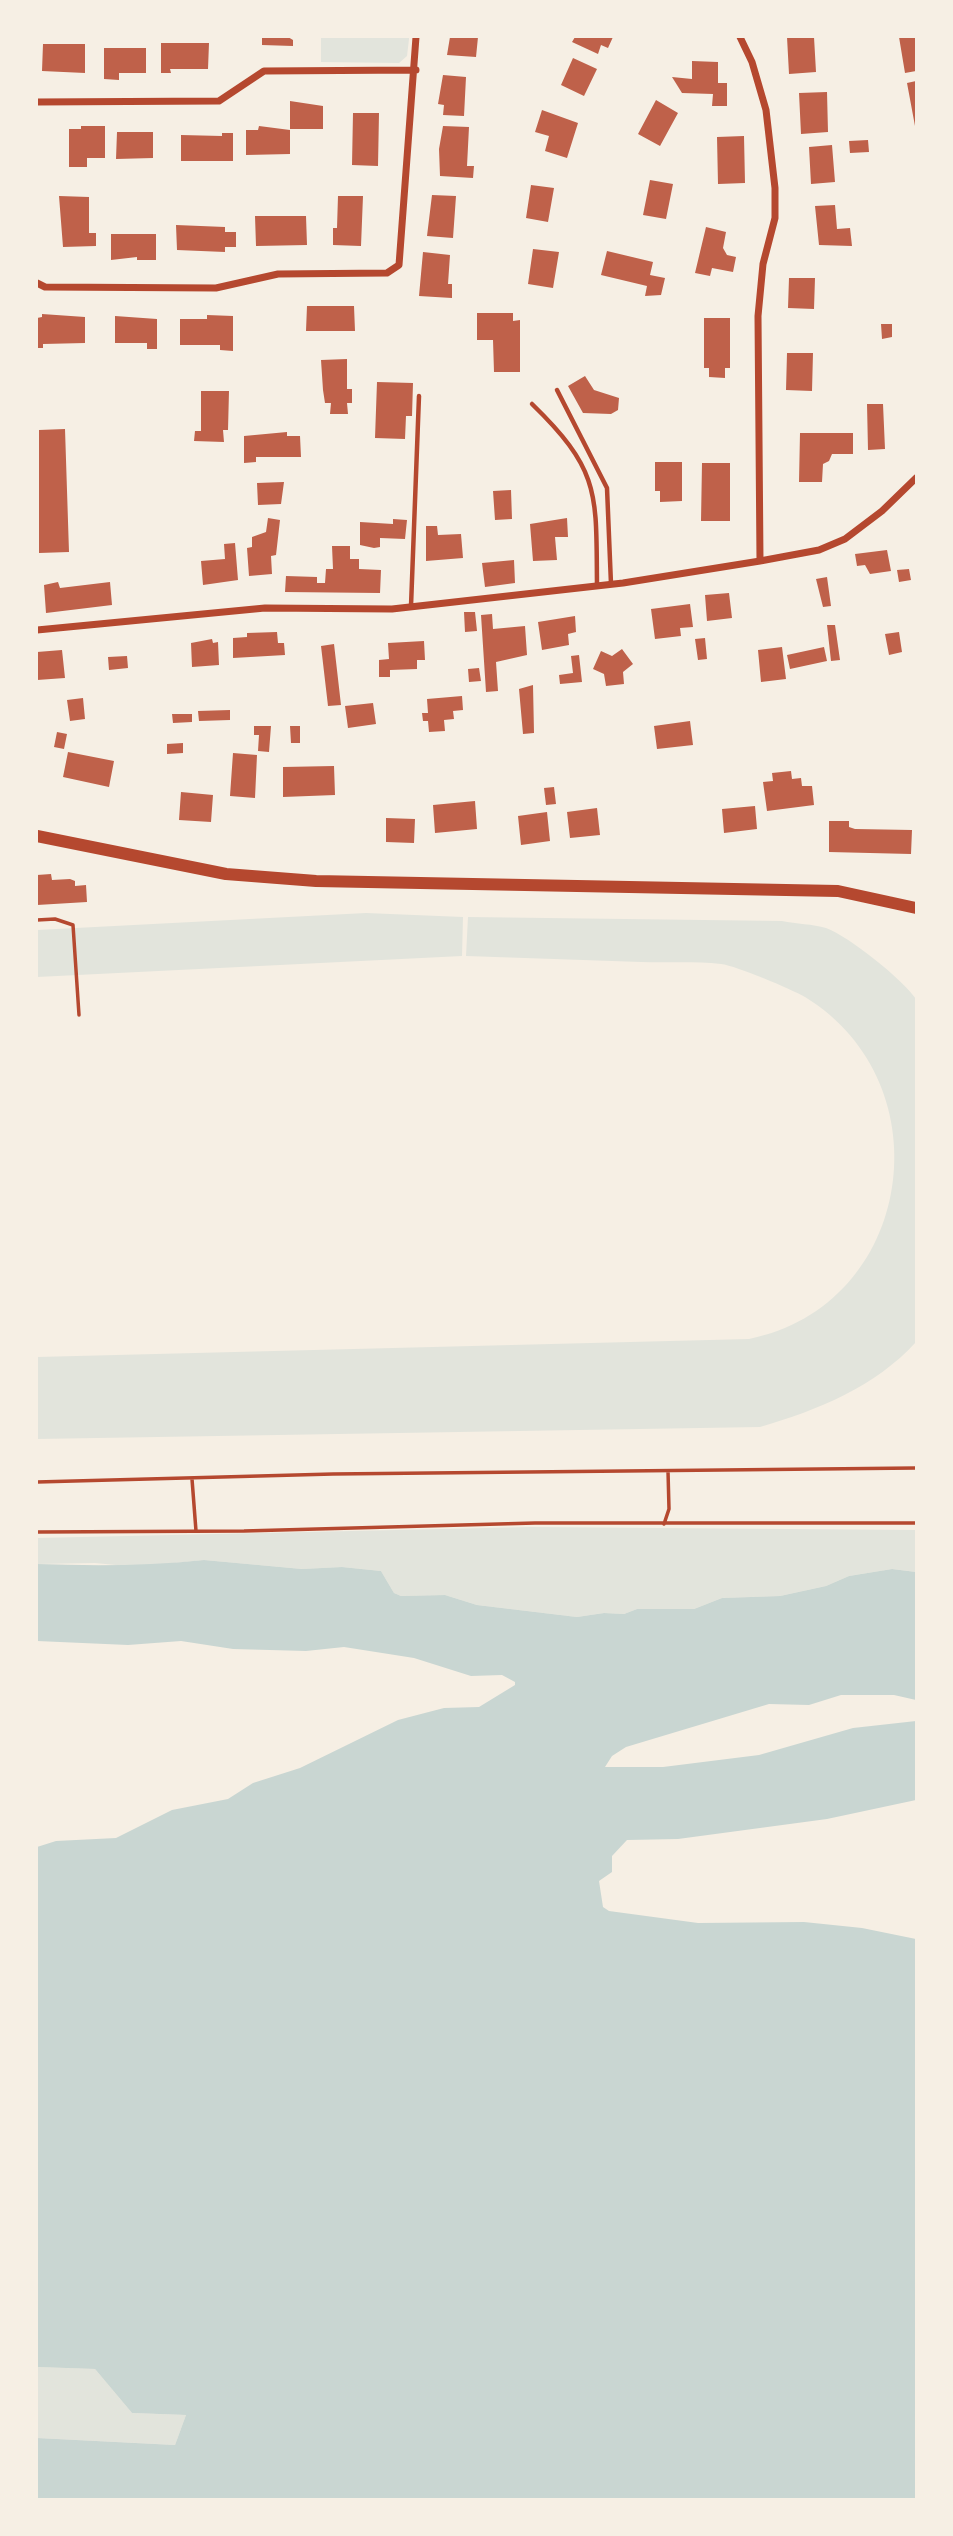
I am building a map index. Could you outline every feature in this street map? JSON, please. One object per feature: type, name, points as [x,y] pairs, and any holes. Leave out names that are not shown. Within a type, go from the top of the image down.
[{"type":"street","points":[[37,283],[45,287],[216,288],[278,274],[387,273],[398,265],[416,70],[416,37]]},
{"type":"street","points":[[740,37],[752,62],[766,110],[775,188],[775,218],[759,288],[760,561]]},
{"type":"street","points":[[37,102],[219,101],[264,71],[416,70]]},
{"type":"street","points":[[37,629],[265,608],[411,607],[611,585],[760,561],[819,550],[845,538],[882,511],[916,478]]},
{"type":"street","points":[[37,836],[226,874],[316,881],[838,891],[916,908]]},
{"type":"lane","points":[[557,390],[607,488],[611,585]]},
{"type":"lane","points":[[411,607],[419,396]]},
{"type":"lane","points":[[532,404],[564,435],[591,481],[596,501],[597,586]]},
{"type":"path","points":[[37,920],[71,922],[76,933],[79,1016]]},
{"type":"path","points":[[37,1482],[916,1468]]},
{"type":"path","points":[[664,1525],[669,1509],[668,1471]]},
{"type":"path","points":[[192,1479],[196,1531]]},
{"type":"path","points":[[37,1532],[535,1523],[916,1523]]},
{"type":"shaded area","points":[[321,37],[409,37],[407,56],[399,63],[321,62]]},
{"type":"shaded area","points":[[366,913],[463,917],[462,956],[37,977],[37,930]]},
{"type":"shaded area","points":[[468,917],[782,921],[810,925],[826,928],[848,940],[875,959],[899,981],[916,999],[916,1342],[882,1372],[844,1395],[803,1413],[760,1427],[37,1439],[37,1357],[749,1339],[805,1318],[847,1284],[877,1239],[892,1188],[893,1135],[879,1082],[850,1035],[805,997],[764,978],[721,964],[466,956]]},
{"type":"shaded area","points":[[531,1527],[916,1530],[916,1572],[892,1569],[849,1576],[826,1586],[780,1596],[722,1598],[694,1609],[637,1609],[624,1614],[604,1613],[577,1617],[477,1605],[445,1595],[401,1596],[394,1593],[381,1571],[342,1567],[302,1569],[204,1560],[136,1567],[95,1563],[37,1564],[37,1538]]},
{"type":"shaded area","points":[[204,1560],[302,1569],[342,1567],[381,1571],[394,1593],[401,1596],[445,1595],[477,1605],[577,1617],[604,1613],[624,1614],[637,1609],[694,1609],[722,1598],[780,1596],[826,1586],[849,1576],[892,1569],[916,1572],[916,1700],[894,1695],[841,1695],[809,1705],[769,1704],[626,1747],[612,1756],[605,1767],[663,1767],[759,1755],[853,1728],[916,1721],[916,1800],[827,1819],[678,1839],[627,1840],[612,1856],[612,1872],[599,1881],[603,1907],[609,1911],[698,1923],[804,1922],[862,1928],[916,1939],[916,2499],[37,2499],[37,2438],[175,2445],[186,2415],[132,2413],[95,2369],[37,2367],[37,1847],[56,1841],[116,1838],[172,1810],[228,1799],[253,1783],[300,1768],[398,1720],[444,1708],[479,1707],[515,1685],[515,1682],[502,1675],[471,1676],[414,1658],[344,1647],[306,1651],[233,1649],[181,1641],[128,1645],[37,1641],[37,1564],[120,1565]]},
{"type":"shaded area","points":[[37,2367],[95,2369],[132,2413],[186,2415],[175,2445],[37,2438]]},
{"type":"building","points":[[262,37],[288,37],[293,40],[293,46],[262,45]]},
{"type":"building","points":[[450,37],[478,37],[476,57],[447,55]]},
{"type":"building","points":[[575,37],[613,37],[608,48],[601,45],[598,54],[572,42]]},
{"type":"building","points":[[787,37],[814,37],[816,72],[789,74]]},
{"type":"building","points":[[899,37],[916,37],[916,71],[905,73]]},
{"type":"building","points":[[161,43],[209,43],[208,69],[170,69],[171,73],[161,73]]},
{"type":"building","points":[[43,44],[85,44],[85,73],[42,71]]},
{"type":"building","points":[[104,48],[146,48],[146,73],[119,73],[119,80],[104,79]]},
{"type":"building","points":[[573,58],[597,69],[584,96],[561,85]]},
{"type":"building","points":[[692,61],[718,62],[718,83],[727,83],[727,106],[712,106],[713,94],[682,93],[672,77],[692,79]]},
{"type":"building","points":[[443,75],[466,77],[464,116],[443,115],[444,105],[438,104]]},
{"type":"building","points":[[916,81],[916,126],[915,126],[907,83]]},
{"type":"building","points":[[827,92],[828,132],[801,134],[799,93]]},
{"type":"building","points":[[656,100],[678,113],[660,146],[638,134]]},
{"type":"building","points":[[290,101],[323,106],[323,129],[290,129]]},
{"type":"building","points":[[542,110],[578,123],[567,158],[545,151],[549,136],[535,132]]},
{"type":"building","points":[[353,113],[379,113],[378,166],[352,165]]},
{"type":"building","points":[[81,126],[105,126],[105,158],[87,158],[87,167],[69,167],[69,129],[81,129]]},
{"type":"building","points":[[259,126],[290,130],[290,154],[246,155],[246,130],[258,130]]},
{"type":"building","points":[[443,126],[469,127],[467,166],[474,166],[473,178],[440,176],[439,149]]},
{"type":"building","points":[[117,132],[153,132],[153,158],[116,159]]},
{"type":"building","points":[[222,133],[233,133],[233,161],[181,161],[181,135],[222,136]]},
{"type":"building","points":[[744,136],[745,183],[718,184],[717,137]]},
{"type":"building","points":[[868,140],[869,152],[850,153],[849,141]]},
{"type":"building","points":[[832,145],[835,182],[811,184],[809,147]]},
{"type":"building","points":[[650,180],[673,184],[666,219],[643,215]]},
{"type":"building","points":[[531,185],[554,188],[548,222],[526,218]]},
{"type":"building","points":[[432,195],[456,196],[453,238],[427,236]]},
{"type":"building","points":[[59,196],[89,197],[89,233],[96,233],[96,246],[63,247]]},
{"type":"building","points":[[338,196],[363,196],[361,246],[333,245],[333,228],[337,228]]},
{"type":"building","points":[[835,205],[837,229],[850,228],[852,246],[819,245],[815,206]]},
{"type":"building","points":[[255,216],[306,216],[307,245],[256,246]]},
{"type":"building","points":[[176,225],[225,227],[225,232],[236,232],[236,247],[225,247],[225,252],[177,250]]},
{"type":"building","points":[[706,227],[726,232],[723,248],[727,255],[736,257],[733,272],[712,268],[710,276],[695,273]]},
{"type":"building","points":[[111,234],[156,234],[156,260],[137,260],[137,257],[111,260]]},
{"type":"building","points":[[533,249],[559,252],[553,288],[528,284]]},
{"type":"building","points":[[607,251],[653,262],[650,275],[665,278],[661,295],[645,296],[647,286],[601,275]]},
{"type":"building","points":[[423,252],[450,255],[448,284],[452,284],[452,298],[419,296]]},
{"type":"building","points":[[789,278],[815,278],[814,309],[788,308]]},
{"type":"building","points":[[307,306],[354,306],[355,331],[306,331]]},
{"type":"building","points":[[477,313],[513,313],[513,321],[520,320],[520,372],[494,372],[493,340],[477,340]]},
{"type":"building","points":[[42,314],[85,317],[85,343],[43,344],[43,348],[37,348],[37,318],[42,317]]},
{"type":"building","points":[[207,315],[233,316],[233,351],[220,350],[220,345],[180,345],[180,319],[207,319]]},
{"type":"building","points":[[115,316],[157,319],[157,349],[147,349],[147,343],[115,343]]},
{"type":"building","points":[[704,318],[730,318],[730,368],[725,368],[725,378],[709,377],[709,368],[704,368]]},
{"type":"building","points":[[881,324],[892,324],[892,337],[882,339]]},
{"type":"building","points":[[787,353],[813,353],[812,391],[786,390]]},
{"type":"building","points":[[347,359],[347,389],[352,389],[352,403],[347,403],[348,414],[330,414],[331,403],[325,403],[321,360]]},
{"type":"building","points":[[585,376],[594,390],[619,398],[618,410],[611,414],[583,413],[568,386]]},
{"type":"building","points":[[377,382],[413,383],[412,416],[406,416],[405,439],[375,438]]},
{"type":"building","points":[[201,391],[229,391],[228,430],[223,430],[224,442],[194,441],[195,431],[201,431]]},
{"type":"building","points":[[867,404],[883,404],[885,449],[868,450]]},
{"type":"building","points":[[65,429],[69,552],[39,553],[39,430]]},
{"type":"building","points":[[287,432],[287,436],[300,436],[301,457],[256,457],[256,462],[244,463],[244,436]]},
{"type":"building","points":[[800,433],[853,433],[853,454],[832,454],[829,461],[823,464],[822,482],[799,482]]},
{"type":"building","points":[[655,462],[682,462],[682,501],[660,502],[660,491],[655,491]]},
{"type":"building","points":[[702,463],[730,463],[730,521],[701,521]]},
{"type":"building","points":[[284,482],[281,504],[258,505],[257,483]]},
{"type":"building","points":[[511,490],[512,519],[495,520],[493,491]]},
{"type":"building","points":[[268,518],[280,520],[276,555],[271,556],[272,574],[249,576],[247,548],[252,547],[252,537],[266,532]]},
{"type":"building","points":[[567,518],[568,537],[555,537],[557,560],[533,561],[530,524]]},
{"type":"building","points":[[393,519],[407,520],[405,539],[380,538],[380,547],[374,548],[360,545],[360,522],[393,524]]},
{"type":"building","points":[[426,526],[437,526],[438,535],[461,534],[463,558],[426,561]]},
{"type":"building","points":[[235,543],[238,580],[203,585],[201,561],[225,559],[224,544]]},
{"type":"building","points":[[332,546],[350,546],[350,559],[359,559],[359,569],[381,570],[380,593],[285,592],[286,576],[317,577],[317,583],[325,583],[326,569],[333,569]]},
{"type":"building","points":[[887,550],[891,571],[870,574],[865,565],[857,566],[855,554]]},
{"type":"building","points":[[514,560],[515,583],[485,587],[482,563]]},
{"type":"building","points":[[909,569],[911,580],[899,582],[897,570]]},
{"type":"building","points":[[827,577],[831,606],[823,607],[816,579]]},
{"type":"building","points":[[58,582],[60,588],[110,582],[112,605],[46,613],[44,585]]},
{"type":"building","points":[[729,593],[732,618],[707,621],[705,595]]},
{"type":"building","points":[[690,604],[693,627],[680,628],[681,636],[655,639],[651,609]]},
{"type":"building","points":[[464,612],[475,612],[477,631],[465,632]]},
{"type":"building","points":[[492,614],[493,629],[525,626],[527,655],[496,662],[498,691],[486,692],[481,615]]},
{"type":"building","points":[[575,616],[576,632],[568,634],[569,645],[542,650],[538,622]]},
{"type":"building","points":[[827,625],[835,625],[840,660],[831,661]]},
{"type":"building","points":[[277,632],[278,643],[284,643],[285,655],[233,658],[233,638],[247,637],[247,633]]},
{"type":"building","points":[[899,632],[902,652],[889,655],[885,634]]},
{"type":"building","points":[[705,638],[707,659],[698,660],[695,639]]},
{"type":"building","points":[[212,639],[213,643],[218,642],[219,665],[192,667],[191,643]]},
{"type":"building","points":[[424,641],[425,660],[417,660],[417,669],[390,670],[390,677],[379,677],[379,660],[389,659],[388,643]]},
{"type":"building","points":[[334,644],[341,705],[328,706],[321,646]]},
{"type":"building","points":[[782,647],[786,679],[761,682],[758,650]]},
{"type":"building","points":[[824,647],[827,661],[790,669],[787,655]]},
{"type":"building","points":[[622,649],[633,664],[623,672],[624,684],[606,686],[604,674],[593,669],[601,651],[612,656]]},
{"type":"building","points":[[62,650],[65,678],[37,680],[37,652]]},
{"type":"building","points":[[579,655],[582,682],[560,684],[559,675],[573,673],[571,656]]},
{"type":"building","points":[[127,656],[128,668],[109,670],[108,657]]},
{"type":"building","points":[[479,668],[481,681],[469,682],[468,669]]},
{"type":"building","points":[[533,685],[534,733],[523,734],[519,689]]},
{"type":"building","points":[[462,696],[463,710],[453,711],[454,719],[444,720],[445,731],[429,732],[428,721],[423,721],[422,713],[428,713],[427,699]]},
{"type":"building","points":[[83,698],[85,719],[70,721],[67,700]]},
{"type":"building","points":[[373,703],[376,724],[348,728],[345,706]]},
{"type":"building","points":[[230,710],[230,720],[199,721],[198,711]]},
{"type":"building","points":[[172,714],[192,714],[192,722],[173,723]]},
{"type":"building","points":[[690,721],[693,745],[657,749],[654,726]]},
{"type":"building","points":[[254,726],[271,726],[269,752],[258,751],[259,735],[254,735]]},
{"type":"building","points":[[290,726],[300,726],[300,743],[291,743]]},
{"type":"building","points":[[57,732],[67,734],[64,749],[54,747]]},
{"type":"building","points":[[183,743],[183,753],[167,754],[167,744]]},
{"type":"building","points":[[68,752],[114,761],[109,787],[63,777]]},
{"type":"building","points":[[233,753],[257,755],[255,798],[230,796]]},
{"type":"building","points":[[334,766],[335,795],[283,797],[283,767]]},
{"type":"building","points":[[791,771],[792,779],[801,778],[802,786],[812,786],[814,805],[767,811],[763,782],[773,781],[772,773]]},
{"type":"building","points":[[554,787],[556,804],[546,805],[544,788]]},
{"type":"building","points":[[181,792],[213,795],[211,822],[179,820]]},
{"type":"building","points":[[475,801],[477,829],[435,833],[433,805]]},
{"type":"building","points":[[755,806],[757,829],[724,833],[722,809]]},
{"type":"building","points":[[597,808],[600,835],[570,838],[567,812]]},
{"type":"building","points":[[547,812],[550,841],[521,845],[518,816]]},
{"type":"building","points":[[386,818],[415,819],[414,843],[386,842]]},
{"type":"building","points":[[829,821],[849,821],[849,827],[855,829],[912,830],[911,854],[829,852]]},
{"type":"building","points":[[51,874],[52,880],[70,879],[75,881],[75,886],[86,885],[87,902],[37,905],[37,875]]}]
